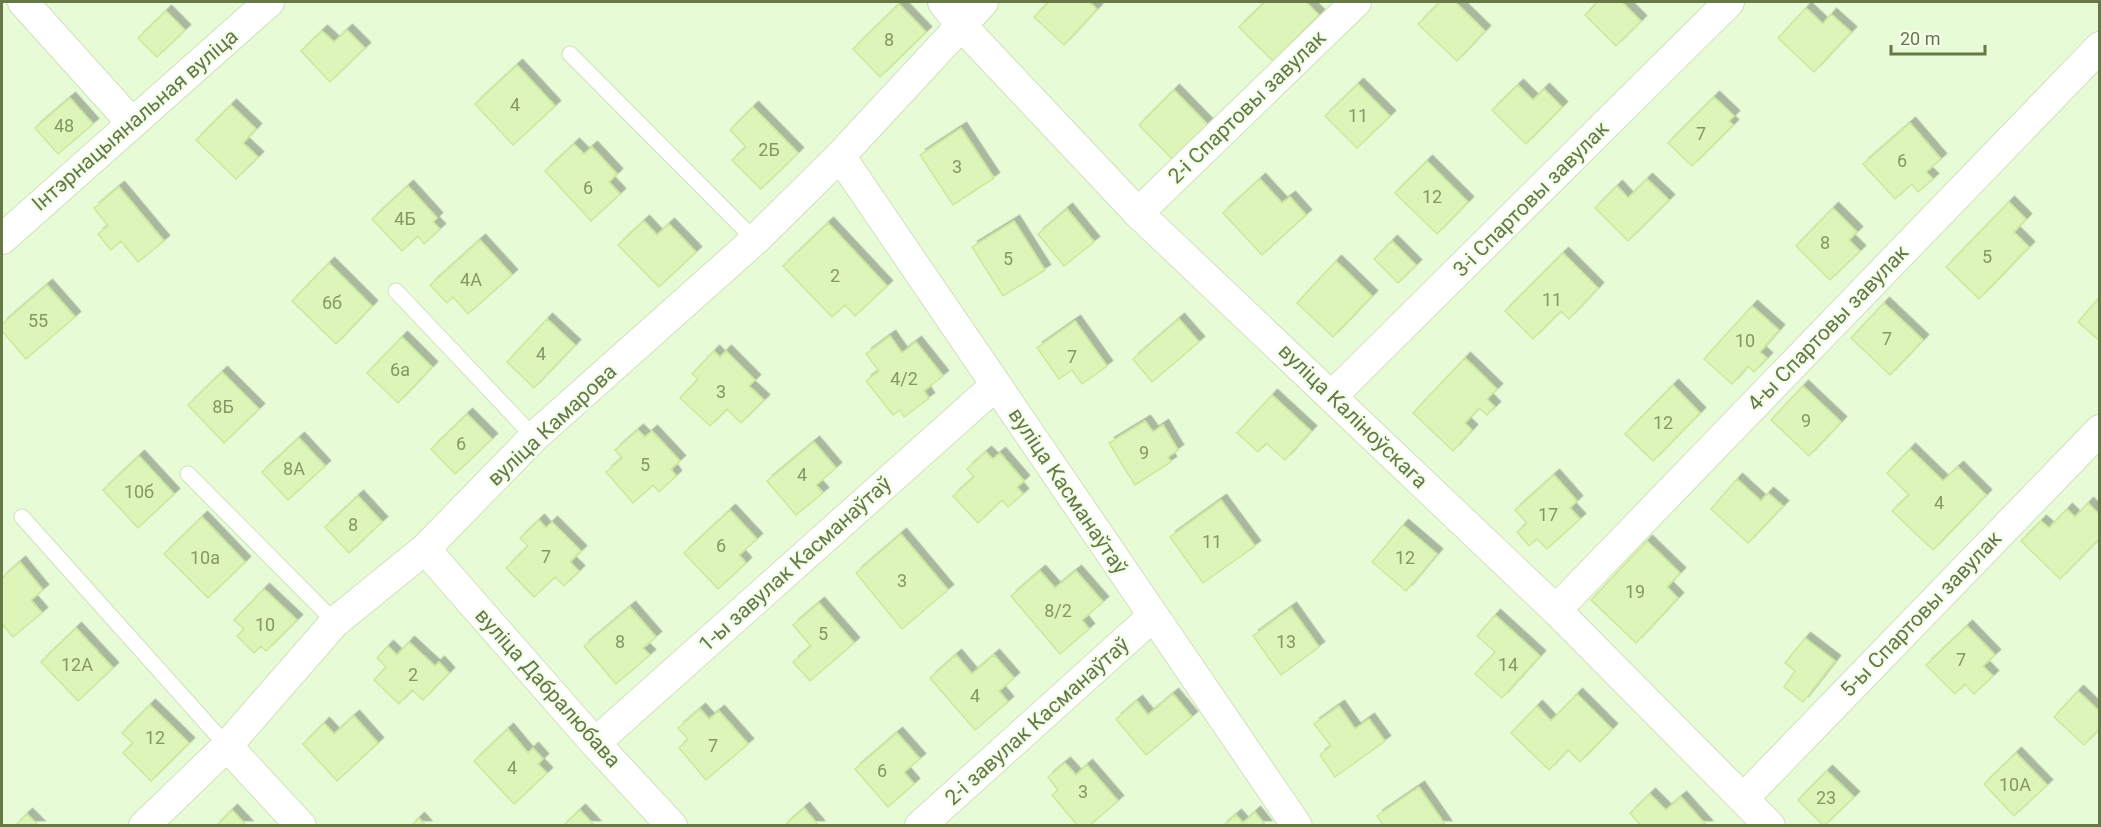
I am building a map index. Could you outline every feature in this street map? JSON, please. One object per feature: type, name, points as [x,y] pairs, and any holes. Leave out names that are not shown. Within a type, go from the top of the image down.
[{"type":"street","points":[[23,2],[132,123]]},
{"type":"street","name":"Інтэрнацыянальная вуліца","points":[[2,239],[269,2]]},
{"type":"street","name":"вуліца Камарова","points":[[144,825],[227,746],[335,622],[425,549],[534,437],[755,240],[840,156],[952,13],[983,2]]},
{"type":"street","name":"2-і Спартовы завулак","points":[[1138,213],[1356,2]]},
{"type":"street","name":"3-і Спартовы завулак","points":[[1332,396],[1729,2]]},
{"type":"street","name":"вуліца Каліноўскага","points":[[952,13],[1138,213],[1556,610],[1770,825]]},
{"type":"street","name":"4-ы Спартовы завулак","points":[[1556,610],[2100,47]]},
{"type":"street","name":"вуліца Касманаўтаў","points":[[840,156],[1297,825]]},
{"type":"street","name":"1-ы завулак Касманаўтаў","points":[[595,742],[996,385]]},
{"type":"street","name":"5-ы Спартовы завулак","points":[[1743,799],[2100,430]]},
{"type":"street","name":"вуліца Дабралюбава","points":[[425,549],[595,742],[672,825]]},
{"type":"street","name":"2-і завулак Касманаўтаў","points":[[920,825],[1153,616]]},
{"type":"street","points":[[227,746],[301,825]]},
{"type":"lane","points":[[570,54],[755,240]]},
{"type":"lane","points":[[396,291],[534,437]]},
{"type":"lane","points":[[188,474],[335,622]]},
{"type":"lane","points":[[22,517],[227,746]]},
{"type":"shaded area","points":[[2,2],[2099,2],[2099,825],[2,825]]},
{"type":"building","points":[[1049,2],[1089,2],[1097,9],[1064,45],[1034,17]]},
{"type":"building","points":[[1265,2],[1306,2],[1319,15],[1273,61],[1239,27]]},
{"type":"building","points":[[1440,2],[1455,2],[1485,31],[1457,61],[1418,24]]},
{"type":"building","points":[[1598,2],[1622,2],[1641,21],[1616,46],[1585,15]]},
{"type":"building","points":[[899,4],[926,32],[880,77],[853,49]]},
{"type":"building","points":[[1806,8],[1823,24],[1831,14],[1851,32],[1814,72],[1778,38]]},
{"type":"building","points":[[166,11],[185,30],[157,57],[138,38]]},
{"type":"building","points":[[347,30],[365,48],[330,82],[301,51],[322,31],[334,42]]},
{"type":"building","points":[[517,65],[555,106],[513,145],[475,104]]},
{"type":"building","points":[[1358,84],[1390,116],[1357,148],[1325,116]]},
{"type":"building","points":[[1518,85],[1533,100],[1544,89],[1562,107],[1526,144],[1492,110]]},
{"type":"building","points":[[1174,90],[1208,125],[1172,159],[1139,125]]},
{"type":"building","points":[[1714,97],[1734,116],[1729,121],[1733,125],[1692,166],[1668,143]]},
{"type":"building","points":[[70,98],[93,124],[58,154],[35,128]]},
{"type":"building","points":[[231,105],[256,129],[243,143],[258,157],[236,179],[196,140]]},
{"type":"building","points":[[753,107],[798,153],[761,189],[732,160],[746,147],[730,130]]},
{"type":"building","points":[[1910,123],[1941,159],[1926,172],[1933,179],[1918,192],[1912,184],[1895,199],[1863,164]]},
{"type":"building","points":[[961,128],[994,178],[953,205],[920,155]]},
{"type":"building","points":[[574,144],[584,154],[592,147],[617,174],[609,182],[620,194],[591,221],[545,171]]},
{"type":"building","points":[[1427,161],[1468,202],[1437,234],[1395,193]]},
{"type":"building","points":[[1260,179],[1282,203],[1290,197],[1306,215],[1262,255],[1223,213]]},
{"type":"building","points":[[1647,179],[1669,200],[1628,241],[1595,208],[1617,186],[1628,198]]},
{"type":"building","points":[[408,186],[437,218],[433,222],[440,229],[424,244],[418,236],[402,251],[372,219]]},
{"type":"building","points":[[119,187],[164,241],[138,262],[121,241],[111,250],[98,234],[108,226],[94,208]]},
{"type":"building","points":[[2009,202],[2026,219],[2014,232],[2029,247],[1979,299],[1946,267]]},
{"type":"building","points":[[1833,208],[1857,232],[1849,240],[1860,251],[1830,280],[1796,246]]},
{"type":"building","points":[[1067,209],[1094,242],[1064,266],[1038,234]]},
{"type":"building","points":[[644,221],[657,235],[669,224],[696,252],[659,287],[618,245]]},
{"type":"building","points":[[1014,221],[1045,270],[1003,296],[972,247]]},
{"type":"building","points":[[828,223],[887,286],[855,316],[845,305],[832,317],[783,266]]},
{"type":"building","points":[[480,240],[512,275],[468,314],[453,297],[447,303],[430,285]]},
{"type":"building","points":[[1392,241],[1416,265],[1398,283],[1374,259]]},
{"type":"building","points":[[1563,253],[1598,288],[1569,319],[1561,311],[1533,339],[1505,311]]},
{"type":"building","points":[[1336,261],[1372,296],[1333,337],[1297,303]]},
{"type":"building","points":[[329,263],[372,306],[336,344],[292,301]]},
{"type":"building","points":[[47,285],[75,317],[26,359],[2,331],[2,324]]},
{"type":"building","points":[[2100,297],[2100,341],[2078,322]]},
{"type":"building","points":[[1884,303],[1923,340],[1890,375],[1851,338]]},
{"type":"building","points":[[1752,306],[1779,330],[1760,352],[1767,358],[1754,372],[1748,366],[1732,384],[1704,359]]},
{"type":"building","points":[[547,319],[575,345],[534,388],[507,362]]},
{"type":"building","points":[[1179,319],[1199,342],[1152,382],[1133,359]]},
{"type":"building","points":[[1075,321],[1107,366],[1082,384],[1072,370],[1059,379],[1037,348]]},
{"type":"building","points":[[890,336],[902,353],[916,342],[943,376],[924,391],[929,398],[904,417],[900,410],[893,415],[866,381],[879,371],[866,354]]},
{"type":"building","points":[[402,337],[432,367],[398,403],[367,373]]},
{"type":"building","points":[[714,351],[720,357],[726,351],[755,380],[749,386],[764,400],[741,423],[727,409],[710,426],[680,398],[698,379],[692,374]]},
{"type":"building","points":[[1465,358],[1497,389],[1487,399],[1495,407],[1487,415],[1479,408],[1465,423],[1472,430],[1453,451],[1413,413]]},
{"type":"building","points":[[222,372],[259,409],[224,443],[188,405]]},
{"type":"building","points":[[1673,385],[1700,413],[1653,461],[1625,434]]},
{"type":"building","points":[[1803,386],[1841,422],[1809,456],[1771,420]]},
{"type":"building","points":[[1272,395],[1311,431],[1285,460],[1266,443],[1258,452],[1237,433]]},
{"type":"building","points":[[467,414],[492,439],[455,474],[431,449]]},
{"type":"building","points":[[1145,421],[1153,432],[1163,425],[1178,450],[1168,457],[1171,462],[1135,485],[1109,443]]},
{"type":"building","points":[[638,430],[645,437],[652,431],[680,461],[671,469],[676,476],[659,492],[653,485],[633,503],[606,472],[622,458],[615,450]]},
{"type":"building","points":[[299,438],[325,466],[288,500],[262,472]]},
{"type":"building","points":[[814,442],[836,468],[816,485],[823,493],[796,515],[767,481]]},
{"type":"building","points":[[1910,449],[1943,481],[1958,467],[1986,495],[1933,550],[1892,511],[1909,495],[1887,473]]},
{"type":"building","points":[[986,452],[993,459],[1000,453],[1024,481],[1017,487],[1023,494],[1008,507],[1002,500],[978,523],[953,496],[974,477],[967,469]]},
{"type":"building","points":[[139,456],[174,494],[138,528],[103,490]]},
{"type":"building","points":[[1554,475],[1577,501],[1570,508],[1580,519],[1547,549],[1537,539],[1529,546],[1517,532],[1527,523],[1515,510]]},
{"type":"building","points":[[1737,479],[1761,501],[1768,493],[1783,506],[1748,543],[1711,509]]},
{"type":"building","points":[[358,496],[382,522],[349,553],[325,527]]},
{"type":"building","points":[[1221,500],[1255,546],[1203,583],[1170,537]]},
{"type":"building","points":[[2088,503],[2100,515],[2100,538],[2060,579],[2021,541],[2041,521],[2049,528],[2067,509],[2075,517]]},
{"type":"building","points":[[730,510],[757,539],[739,555],[746,563],[718,589],[684,553]]},
{"type":"building","points":[[202,517],[245,562],[208,598],[164,554]]},
{"type":"building","points":[[539,520],[546,528],[552,522],[581,551],[570,562],[579,571],[564,586],[555,577],[534,597],[506,568],[528,546],[520,538]]},
{"type":"building","points":[[1403,525],[1437,554],[1406,591],[1372,562]]},
{"type":"building","points":[[901,534],[948,590],[902,629],[856,573]]},
{"type":"building","points":[[1647,541],[1680,573],[1667,587],[1678,598],[1636,643],[1591,600]]},
{"type":"building","points":[[20,562],[43,590],[31,600],[42,613],[13,637],[2,624],[2,578]]},
{"type":"building","points":[[1040,571],[1055,588],[1076,571],[1103,602],[1082,620],[1089,629],[1060,654],[1011,596]]},
{"type":"building","points":[[264,589],[297,620],[266,651],[261,646],[254,653],[237,636],[244,629],[234,620]]},
{"type":"building","points":[[819,603],[854,643],[810,681],[793,662],[811,646],[793,625]]},
{"type":"building","points":[[630,607],[656,637],[643,648],[650,655],[616,684],[584,646]]},
{"type":"building","points":[[1291,608],[1319,647],[1281,675],[1253,636]]},
{"type":"building","points":[[1495,615],[1540,656],[1502,698],[1475,674],[1495,652],[1477,636]]},
{"type":"building","points":[[1967,626],[1995,655],[1983,666],[1993,676],[1974,694],[1965,684],[1955,694],[1926,665]]},
{"type":"building","points":[[76,628],[113,668],[78,701],[41,662]]},
{"type":"building","points":[[1805,638],[1835,661],[1803,702],[1784,687],[1795,671],[1785,663]]},
{"type":"building","points":[[409,642],[435,666],[439,662],[449,673],[423,700],[412,690],[399,704],[374,680],[386,667],[377,658],[388,646],[397,655]]},
{"type":"building","points":[[956,655],[972,674],[994,655],[1014,678],[999,691],[1008,702],[975,730],[930,678]]},
{"type":"building","points":[[2078,691],[2100,712],[2100,728],[2084,745],[2054,717]]},
{"type":"building","points":[[1173,694],[1192,717],[1146,755],[1116,719],[1137,701],[1148,715]]},
{"type":"building","points":[[1577,694],[1612,729],[1580,762],[1568,750],[1549,770],[1511,733],[1537,706],[1551,721]]},
{"type":"building","points":[[150,705],[189,743],[151,781],[123,753],[133,743],[122,733]]},
{"type":"building","points":[[1339,706],[1355,729],[1369,719],[1385,741],[1335,777],[1320,755],[1331,746],[1314,724]]},
{"type":"building","points":[[700,709],[709,719],[719,711],[748,744],[706,780],[679,748],[688,739],[678,728]]},
{"type":"building","points":[[354,716],[378,743],[337,781],[303,744],[324,723],[334,734]]},
{"type":"building","points":[[508,729],[528,753],[533,748],[543,759],[538,764],[547,773],[514,804],[474,761]]},
{"type":"building","points":[[897,733],[920,759],[904,772],[914,784],[888,807],[855,769]]},
{"type":"building","points":[[2016,753],[2047,785],[2014,816],[1984,784]]},
{"type":"building","points":[[1065,763],[1076,775],[1087,765],[1118,801],[1089,826],[1078,826],[1052,795],[1058,790],[1048,777]]},
{"type":"building","points":[[1827,771],[1854,797],[1824,826],[1798,800]]},
{"type":"building","points":[[1419,787],[1446,826],[1384,826],[1377,816]]},
{"type":"building","points":[[1650,794],[1666,810],[1681,797],[1707,826],[1641,826],[1630,813]]},
{"type":"building","points":[[804,808],[819,826],[784,826]]},
{"type":"building","points":[[232,810],[247,826],[216,826]]},
{"type":"building","points":[[580,810],[595,826],[563,826]]},
{"type":"building","points":[[1255,812],[1266,826],[1223,826],[1236,815],[1243,823]]},
{"type":"building","points":[[27,814],[39,826],[15,826]]},
{"type":"building","points":[[419,818],[426,826],[411,826]]}]
